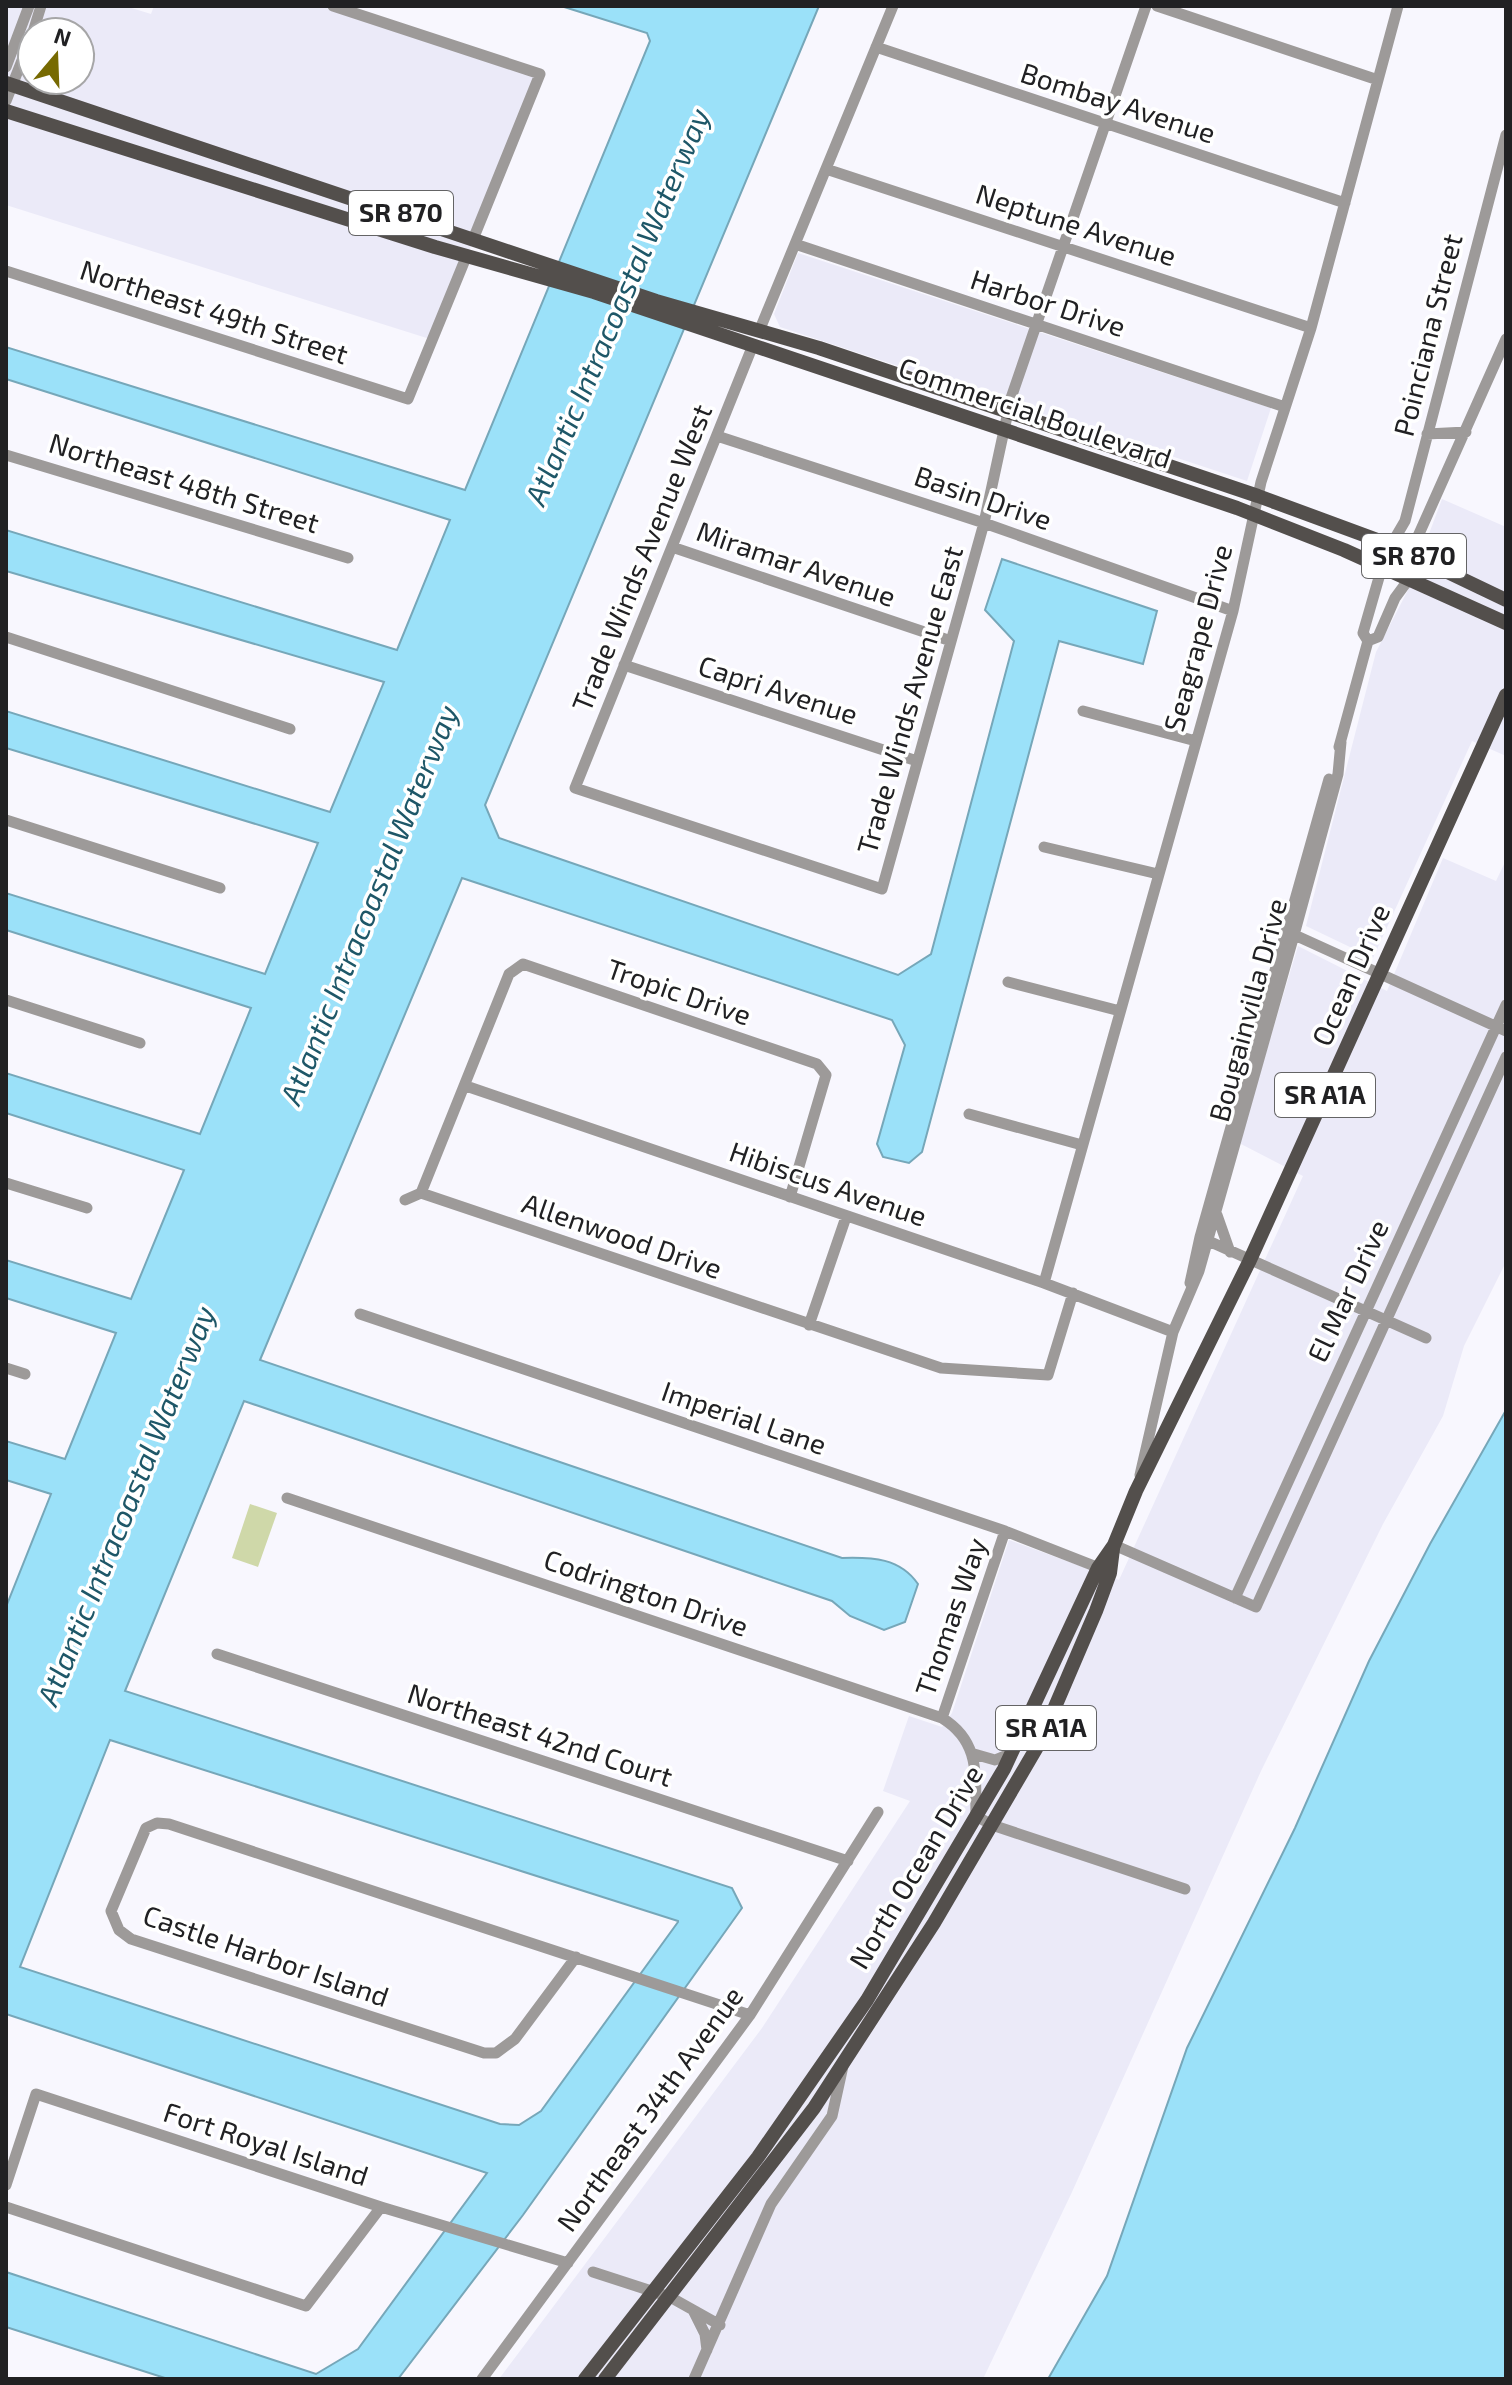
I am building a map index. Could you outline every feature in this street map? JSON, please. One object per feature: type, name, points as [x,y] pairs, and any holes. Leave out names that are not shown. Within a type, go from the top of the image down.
[{"type":"main road","name":"SR 870","points":[[9,84],[474,237],[540,269]]},
{"type":"main road","name":"SR 870","points":[[6,111],[435,247],[540,269]]},
{"type":"main road","points":[[205,173],[225,171],[239,160]]},
{"type":"main road","points":[[234,181],[261,167]]},
{"type":"main road","points":[[435,247],[468,243],[474,237]]},
{"type":"main road","name":"Commercial Boulevard","points":[[540,269],[701,321],[753,345],[1255,516],[1382,567],[1506,623]]},
{"type":"main road","name":"Commercial Boulevard","points":[[701,321],[760,329],[780,335],[1258,496],[1391,545],[1506,600]]},
{"type":"main road","points":[[753,345],[780,335]]},
{"type":"main road","points":[[1382,567],[1397,563],[1410,554]]},
{"type":"main road","name":"Ocean Drive","points":[[1136,1491],[1249,1262],[1506,695]]},
{"type":"main road","name":"North Ocean Drive","points":[[670,2297],[777,2159],[843,2066],[1040,1742],[1136,1491]]},
{"type":"main road","name":"North Ocean Drive","points":[[652,2293],[758,2157],[867,2000],[1012,1753],[1104,1570]]},
{"type":"main road","name":"SR A1A","points":[[585,2379],[652,2293]]},
{"type":"main road","name":"SR A1A","points":[[605,2379],[670,2297]]},
{"type":"street","points":[[6,67],[29,6]]},
{"type":"street","points":[[333,6],[540,74],[474,237]]},
{"type":"street","points":[[760,329],[893,6]]},
{"type":"street","points":[[1036,324],[1146,6]]},
{"type":"street","points":[[1157,6],[1378,80]]},
{"type":"street","name":"Seagrape Drive","points":[[1044,1283],[1233,611],[1258,496],[1311,328],[1398,6]]},
{"type":"street","name":"Bombay Avenue","points":[[876,47],[1345,203]]},
{"type":"street","points":[[6,101],[9,84]]},
{"type":"street","name":"Poinciana Street","points":[[1391,545],[1407,514],[1506,135]]},
{"type":"street","name":"Neptune Avenue","points":[[826,169],[1311,328]]},
{"type":"street","name":"Harbor Drive","points":[[795,244],[1285,407]]},
{"type":"street","name":"Northeast 49th Street","points":[[6,271],[408,399],[467,255]]},
{"type":"street","name":"Trade Winds Avenue East","points":[[882,889],[984,523],[1009,411],[1036,324]]},
{"type":"street","points":[[1410,554],[1506,339]]},
{"type":"street","name":"Trade Winds Avenue West","points":[[753,345],[575,788],[882,889]]},
{"type":"street","points":[[1426,439],[1466,432]]},
{"type":"street","name":"Basin Drive","points":[[717,436],[984,523],[1233,611]]},
{"type":"street","name":"Northeast 48th Street","points":[[6,455],[348,558]]},
{"type":"street","points":[[1407,514],[1428,518]]},
{"type":"street","name":"Miramar Avenue","points":[[672,547],[951,641]]},
{"type":"street","points":[[1368,641],[1363,633],[1382,567]]},
{"type":"street","name":"Bougainvilla Drive","points":[[1204,1239],[1217,1213],[1368,641],[1378,637],[1395,598],[1409,579]]},
{"type":"street","points":[[6,637],[290,729]]},
{"type":"street","name":"Capri Avenue","points":[[624,665],[917,761]]},
{"type":"street","points":[[1083,711],[1196,741]]},
{"type":"street","points":[[6,820],[220,888]]},
{"type":"street","points":[[1044,847],[1158,874]]},
{"type":"street","points":[[1290,933],[1501,1028]]},
{"type":"street","name":"Bougainvilla Drive","points":[[1136,1491],[1173,1332],[1199,1271],[1204,1239],[1290,933]]},
{"type":"street","name":"Tropic Drive","points":[[466,1086],[509,974],[523,964],[817,1064],[826,1075],[790,1197]]},
{"type":"street","points":[[1008,982],[1120,1011]]},
{"type":"street","points":[[6,1000],[140,1043]]},
{"type":"street","name":"El Mar Drive","points":[[1506,1005],[1501,1028],[1365,1312],[1235,1598],[1256,1607],[1506,1057]]},
{"type":"street","points":[[405,1200],[421,1193],[466,1086]]},
{"type":"street","name":"Hibiscus Avenue","points":[[466,1086],[1073,1293],[1173,1332]]},
{"type":"street","points":[[969,1114],[1082,1145]]},
{"type":"street","points":[[6,1183],[87,1208]]},
{"type":"street","name":"Allenwood Drive","points":[[421,1193],[941,1368],[1048,1375],[1073,1293]]},
{"type":"street","points":[[1217,1213],[1230,1252]]},
{"type":"street","points":[[809,1325],[846,1217]]},
{"type":"street","points":[[1204,1239],[1249,1262],[1426,1338]]},
{"type":"street","name":"Imperial Lane","points":[[360,1314],[1005,1531],[1104,1570]]},
{"type":"street","points":[[6,1368],[25,1374]]},
{"type":"street","name":"Codrington Drive","points":[[287,1498],[942,1718],[957,1727],[974,1754]]},
{"type":"street","name":"Thomas Way","points":[[942,1718],[1005,1531]]},
{"type":"street","points":[[1114,1545],[1235,1598]]},
{"type":"street","name":"Northeast 42nd Court","points":[[217,1654],[848,1861]]},
{"type":"street","points":[[1012,1753],[995,1760],[974,1754],[976,1816],[992,1825],[1185,1889]]},
{"type":"street","name":"Northeast 34th Avenue","points":[[482,2379],[750,2015],[878,1812]]},
{"type":"street","name":"Castle Harbor Island","points":[[576,1957],[515,2039],[496,2053],[484,2053],[131,1939],[119,1930],[111,1911],[146,1828],[157,1823],[169,1824],[576,1957],[634,1976],[750,2015]]},
{"type":"street","points":[[694,2379],[771,2204],[824,2129],[837,2100],[843,2066]]},
{"type":"street","name":"Fort Royal Island","points":[[6,2185],[36,2094],[381,2207],[306,2306],[6,2207]]},
{"type":"street","points":[[381,2207],[568,2263]]},
{"type":"street","points":[[593,2272],[670,2297],[720,2325]]},
{"type":"street","points":[[692,2310],[705,2334],[708,2350]]},
{"type":"shaded area","points":[[6,6],[125,6],[151,14],[154,6],[333,6],[539,78],[433,340],[6,205]]},
{"type":"shaded area","points":[[798,253],[1271,408],[1247,481],[780,327],[774,314]]},
{"type":"shaded area","points":[[1442,499],[1506,527],[1506,756],[1472,741],[1373,958],[1306,926],[1376,652],[1408,590]]},
{"type":"shaded area","points":[[1443,858],[1496,881],[1506,860],[1506,1262],[1464,1346],[1443,1416],[1383,1524],[1261,1771],[1072,2192],[983,2379],[499,2379],[762,2028],[910,1801],[883,1791],[909,1716],[942,1727],[952,1713],[1009,1540],[1119,1580],[1303,1176],[1239,1143],[1298,946],[1387,991]]},
{"type":"green space","points":[[250,1504],[277,1513],[258,1567],[232,1558]]},
{"type":"water","name":"Atlantic Intracoastal Waterway","points":[[561,6],[819,6],[485,805],[499,838],[898,975],[931,954],[1014,641],[985,610],[1002,559],[1157,611],[1143,664],[1059,641],[922,1152],[909,1163],[883,1157],[877,1144],[905,1045],[892,1020],[462,878],[260,1360],[842,1558],[864,1558],[894,1564],[911,1575],[918,1584],[905,1622],[884,1630],[850,1616],[832,1601],[244,1401],[125,1691],[732,1888],[742,1908],[523,2215],[398,2379],[168,2379],[6,2327],[6,2272],[316,2374],[358,2349],[487,2173],[6,2014],[6,1607],[51,1494],[6,1480],[6,1441],[65,1459],[116,1333],[6,1298],[6,1260],[131,1299],[184,1170],[6,1113],[6,1073],[200,1134],[251,1008],[6,930],[6,893],[265,974],[318,843],[6,748],[6,711],[330,812],[384,682],[6,571],[6,530],[397,650],[450,520],[6,379],[6,347],[465,490],[650,41],[647,33]],"holes":[[[110,1740],[678,1921],[541,2111],[519,2125],[500,2124],[20,1967]]]},
{"type":"water","points":[[1506,1410],[1506,2379],[1048,2379],[1107,2276],[1187,2048],[1295,1828],[1369,1661],[1430,1544]]}]
